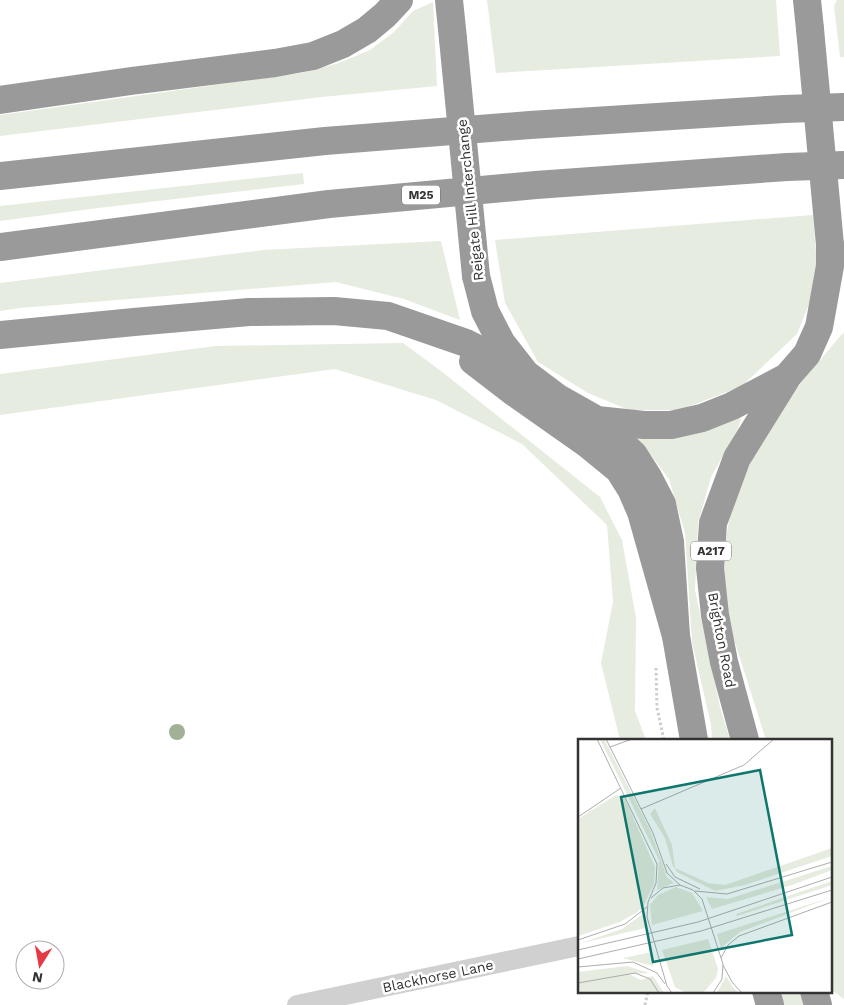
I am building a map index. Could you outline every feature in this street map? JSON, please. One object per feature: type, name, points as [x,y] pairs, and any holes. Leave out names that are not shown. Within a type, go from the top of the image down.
[{"type":"highway","points":[[0,100],[275,63],[313,56],[343,44],[367,30],[399,0]]},
{"type":"highway","name":"Reigate Hill Interchange","points":[[449,0],[476,276],[486,311],[501,342],[526,374],[558,398],[597,420],[653,425],[671,424],[702,418],[732,406],[787,377],[807,354],[819,327],[830,266],[830,245],[807,0]]},
{"type":"highway","points":[[0,176],[325,141],[530,125],[844,107]]},
{"type":"highway","name":"M25","points":[[0,247],[329,204],[546,184],[787,167],[844,165]]},
{"type":"highway","points":[[0,335],[249,312],[324,311],[388,316],[466,343],[526,374]]},
{"type":"highway","points":[[819,327],[844,311]]},
{"type":"highway","points":[[437,333],[512,391],[586,443],[619,470],[631,489],[641,512],[676,636]]},
{"type":"highway","name":"Brighton Road","points":[[745,739],[724,662],[715,616],[710,568],[713,523],[737,458],[787,377]]},
{"type":"highway","name":"A217","points":[[597,420],[634,455],[662,504],[670,542],[676,636],[694,739]]},
{"type":"highway","points":[[766,992],[770,1005]]},
{"type":"highway","points":[[814,992],[818,1005]]},
{"type":"street","name":"Blackhorse Lane","points":[[297,1005],[578,946]]},
{"type":"path","points":[[656,660],[657,708],[664,739]]},
{"type":"path","points":[[645,1005],[648,992]]},
{"type":"shaded area","points":[[487,0],[776,0],[780,56],[496,73]]},
{"type":"shaded area","points":[[837,0],[844,0],[844,57],[840,57],[834,6]]},
{"type":"shaded area","points":[[433,2],[437,86],[322,97],[0,136],[0,115],[301,73],[339,63],[370,50],[394,32],[413,11]]},
{"type":"shaded area","points":[[303,173],[304,184],[0,221],[0,206]]},
{"type":"shaded area","points":[[813,215],[817,265],[815,289],[797,334],[742,386],[680,410],[629,410],[588,393],[538,362],[505,303],[495,240]]},
{"type":"shaded area","points":[[441,241],[460,320],[404,299],[336,282],[0,311],[0,283],[263,250]]},
{"type":"shaded area","points":[[844,333],[844,999],[832,990],[832,739],[766,739],[725,611],[723,555],[731,510],[753,457],[791,395]]},
{"type":"shaded area","points":[[403,343],[600,497],[622,540],[636,618],[635,711],[646,739],[620,739],[601,663],[613,602],[607,525],[522,444],[436,400],[335,369],[0,415],[0,374],[216,346]]},
{"type":"shaded area","points":[[732,417],[741,419],[738,429],[711,477],[698,523],[695,590],[720,707],[730,739],[712,739],[711,725],[692,642],[685,533],[669,479],[647,450],[632,436]]},
{"type":"shaded area","points":[[775,992],[801,992],[804,1005],[779,1005]]}]
